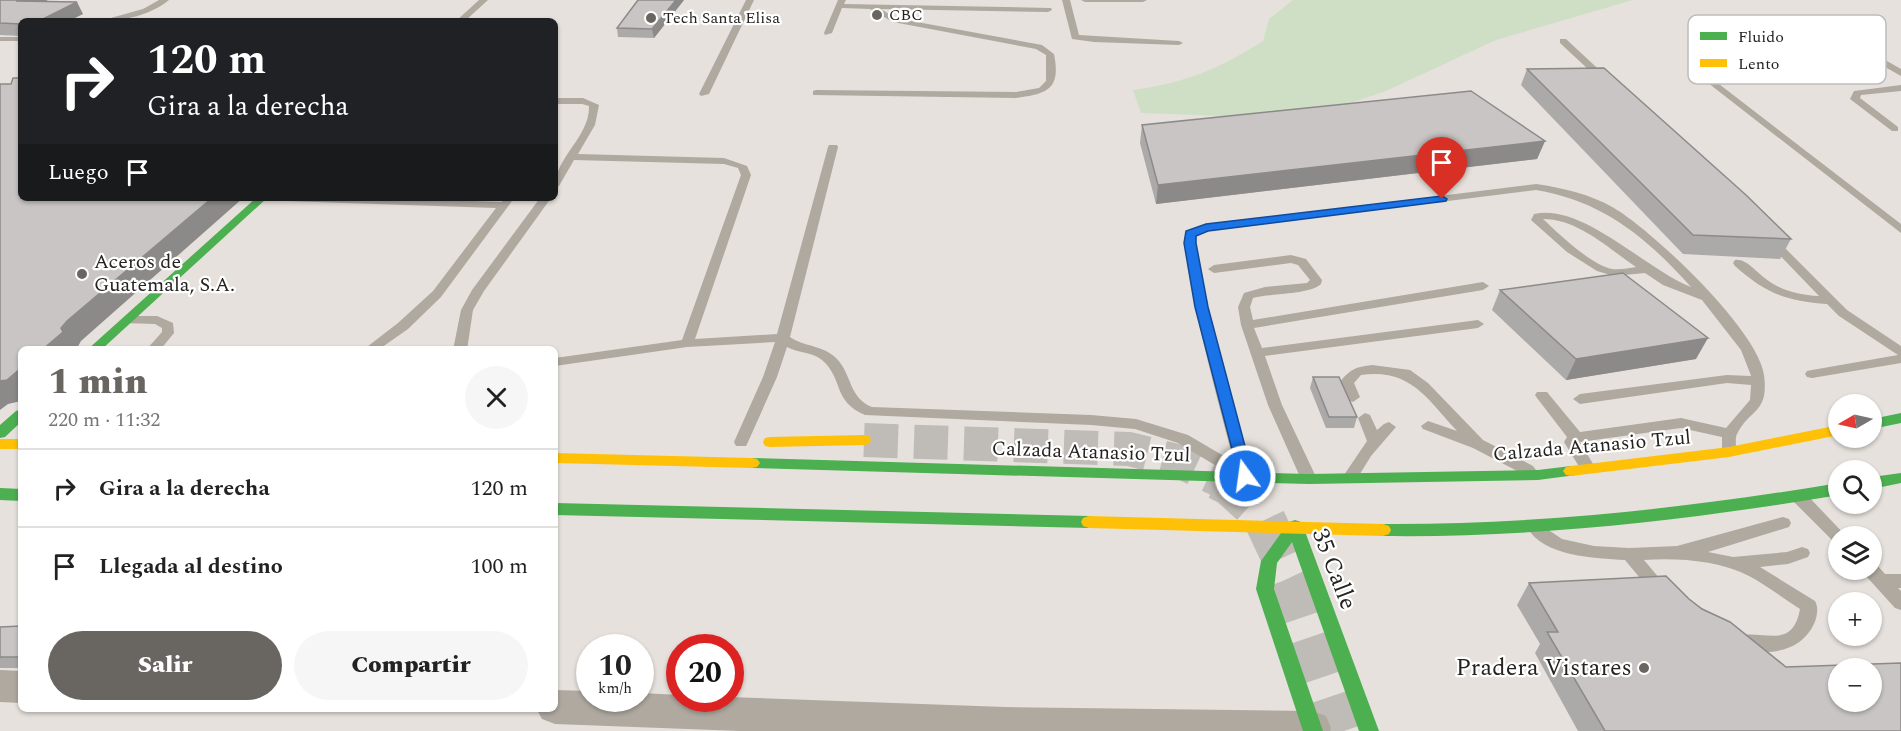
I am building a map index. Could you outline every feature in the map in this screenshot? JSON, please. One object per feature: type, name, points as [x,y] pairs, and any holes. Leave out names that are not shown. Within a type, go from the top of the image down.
[{"type":"main road","points":[[97,346],[259,201]]},
{"type":"main road","points":[[0,433],[18,417]]},
{"type":"main road","points":[[1882,422],[1901,418]]},
{"type":"main road","name":"Calzada Atanasio Tzul","points":[[558,458],[1309,479],[1538,475],[1729,452],[1828,432]]},
{"type":"main road","points":[[736,443],[864,440]]},
{"type":"main road","points":[[0,444],[18,444]]},
{"type":"main road","points":[[653,460],[708,449]]},
{"type":"main road","points":[[1882,481],[1901,478]]},
{"type":"main road","points":[[558,509],[1425,531],[1533,526],[1799,497],[1828,491]]},
{"type":"main road","points":[[0,494],[18,495]]},
{"type":"main road","name":"35 Calle","points":[[1295,526],[1271,556],[1265,570],[1265,589],[1313,730]]},
{"type":"main road","name":"35 Calle","points":[[1295,526],[1369,731]]},
{"type":"street","points":[[0,686],[18,687]]},
{"type":"street","points":[[558,707],[993,723],[1313,730]]},
{"type":"lane","points":[[118,18],[140,13],[165,0]]},
{"type":"lane","points":[[463,18],[484,0]]},
{"type":"lane","points":[[704,94],[750,0]]},
{"type":"lane","points":[[1066,0],[1075,37],[1179,43]]},
{"type":"lane","points":[[1085,0],[1143,0]]},
{"type":"lane","points":[[828,33],[842,3],[871,6],[1048,10]]},
{"type":"lane","points":[[816,93],[1016,95],[1042,91],[1051,85],[1055,73],[1050,54],[1039,48],[893,20],[871,6]]},
{"type":"lane","points":[[0,39],[18,39]]},
{"type":"lane","points":[[1563,41],[1612,87]]},
{"type":"lane","points":[[1886,65],[1901,74]]},
{"type":"lane","points":[[1715,84],[1901,230]]},
{"type":"lane","points":[[1889,88],[1901,96]]},
{"type":"lane","points":[[1895,129],[1855,99],[1857,93],[1901,88]]},
{"type":"lane","points":[[558,101],[583,101],[594,105],[595,111],[558,179]]},
{"type":"lane","points":[[736,443],[770,377],[783,338],[834,147]]},
{"type":"lane","points":[[571,157],[724,161],[742,166],[746,175],[687,343]]},
{"type":"lane","points":[[1245,476],[1200,296],[1190,243],[1191,234],[1206,228],[1536,187],[1564,191],[1612,212],[1654,243],[1731,323],[1756,370],[1757,401],[1729,434],[1729,452]]},
{"type":"lane","points":[[463,201],[506,202]]},
{"type":"lane","points":[[461,346],[467,310],[478,290],[544,201]]},
{"type":"lane","points":[[375,346],[403,326],[437,294],[506,202]]},
{"type":"lane","points":[[1647,269],[1616,273],[1597,267],[1548,230],[1537,220],[1538,216],[1559,216],[1576,222],[1667,282],[1707,298]]},
{"type":"lane","points":[[1762,231],[1843,313],[1901,352]]},
{"type":"lane","points":[[1214,269],[1291,259],[1302,262],[1316,280],[1315,284],[1309,286],[1265,291],[1248,296],[1244,307],[1247,326],[1275,405],[1309,479]]},
{"type":"lane","points":[[1739,263],[1768,289],[1779,294],[1830,300]]},
{"type":"lane","points":[[1247,326],[1483,286]]},
{"type":"lane","points":[[126,320],[157,320],[168,326],[168,333],[156,346]]},
{"type":"lane","points":[[1257,353],[1478,324]]},
{"type":"lane","points":[[558,362],[687,343],[783,338],[795,346],[825,355],[840,375],[848,398],[857,408],[863,410],[1136,424],[1183,439],[1245,476]]},
{"type":"lane","points":[[1812,374],[1901,359]]},
{"type":"lane","points":[[1353,397],[1347,382],[1357,371],[1372,369],[1405,373],[1423,386],[1478,444]]},
{"type":"lane","points":[[1580,399],[1727,379],[1756,381]]},
{"type":"lane","points":[[1542,395],[1576,438]]},
{"type":"lane","points":[[1365,418],[1375,441]]},
{"type":"lane","points":[[1588,469],[1573,448],[1571,442],[1576,438],[1681,423],[1729,434]]},
{"type":"lane","points":[[1428,426],[1478,444],[1538,475]]},
{"type":"lane","points":[[1350,478],[1375,441],[1389,427]]},
{"type":"lane","points":[[1799,497],[1828,526]]},
{"type":"lane","points":[[1533,526],[1557,544],[1594,552],[1629,554],[1674,552],[1706,546],[1783,523]]},
{"type":"lane","points":[[1674,552],[1729,562],[1754,571],[1809,606],[1808,623],[1799,634],[1787,642],[1772,645],[1738,642],[1721,637]]},
{"type":"lane","points":[[1729,562],[1788,558],[1802,553]]},
{"type":"lane","points":[[1629,554],[1675,607]]},
{"type":"lane","points":[[1882,576],[1901,581]]},
{"type":"lane","points":[[1880,580],[1901,603]]},
{"type":"green space","points":[[1293,0],[1633,0],[1496,40],[1386,91],[1327,111],[1224,116],[1141,113],[1133,90],[1185,79],[1216,67],[1247,51],[1263,41],[1269,19]]},
{"type":"building","points":[[0,0],[77,2],[45,18],[18,18],[18,24],[0,23]]},
{"type":"building","points":[[638,0],[676,0],[652,29],[617,28]]},
{"type":"building","points":[[1604,68],[1746,195],[1791,239],[1693,235],[1527,69]]},
{"type":"building","name":"Aceros de Guatemala, S.A.","points":[[13,78],[18,78],[18,201],[208,201],[67,321],[61,328],[63,332],[47,346],[18,346],[18,371],[7,380],[0,381],[0,84],[11,84]]},
{"type":"building","points":[[1471,91],[1545,141],[1158,185],[1142,125]]},
{"type":"building","points":[[1623,273],[1708,338],[1576,359],[1500,290]]},
{"type":"building","points":[[1313,377],[1339,377],[1357,417],[1329,417]]},
{"type":"building","name":"Pradera Vistares","points":[[1666,576],[1702,609],[1730,622],[1786,667],[1828,666],[1828,712],[1882,712],[1882,664],[1901,663],[1901,731],[1605,731],[1547,632],[1558,632],[1529,583]]},
{"type":"building","points":[[18,626],[18,657],[0,657],[0,627]]},
{"type":"tunnel","points":[[864,440],[1129,449],[1181,462],[1221,481]]},
{"type":"tunnel","points":[[1218,479],[1230,485],[1262,514],[1292,578],[1344,731]]},
{"type":"traffic: fast","points":[[97,346],[259,201]]},
{"type":"traffic: fast","points":[[0,433],[18,417]]},
{"type":"traffic: fast","points":[[1882,422],[1901,418]]},
{"type":"traffic: fast","points":[[752,463],[1309,479],[1538,475],[1571,471]]},
{"type":"traffic: fast","points":[[1882,481],[1901,478]]},
{"type":"traffic: fast","points":[[1383,530],[1486,528],[1621,518],[1730,506],[1828,491]]},
{"type":"traffic: fast","points":[[0,494],[18,495]]},
{"type":"traffic: fast","points":[[558,509],[1089,522]]},
{"type":"traffic: fast","points":[[1295,526],[1269,561],[1265,589],[1313,731]]},
{"type":"traffic: fast","points":[[1295,526],[1369,731]]},
{"type":"traffic: slow","points":[[1571,471],[1729,452],[1828,432]]},
{"type":"traffic: slow","points":[[770,442],[864,440]]},
{"type":"traffic: slow","points":[[0,444],[18,444]]},
{"type":"traffic: slow","points":[[558,458],[752,463]]},
{"type":"traffic: slow","points":[[1089,522],[1383,530]]},
{"type":"place","name":"CBC","points":[[877,15]]},
{"type":"place","name":"Tech Santa Elisa","points":[[651,18]]},
{"type":"place","name":"Aceros de Guatemala, S.A.","points":[[82,274]]},
{"type":"place","name":"Pradera Vistares","points":[[1644,668]]},
{"type":"route","points":[[1245,476],[1202,307],[1190,243],[1191,234],[1206,228],[1442,199]]}]
